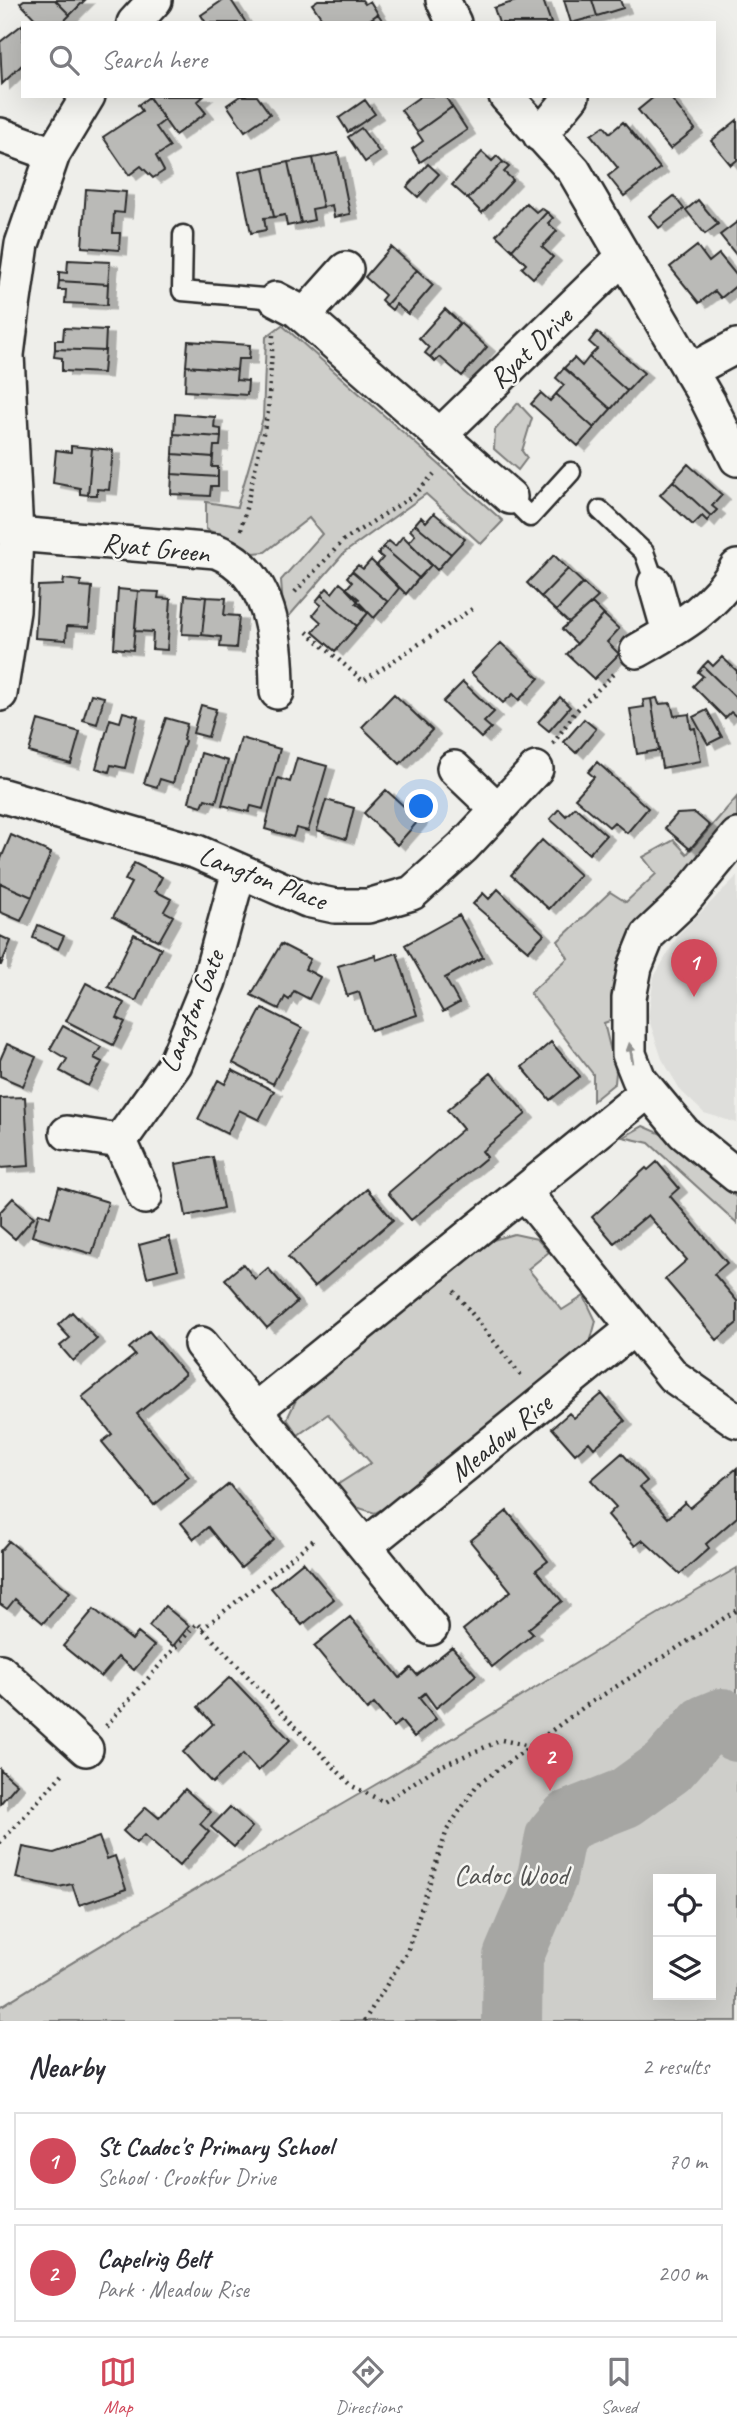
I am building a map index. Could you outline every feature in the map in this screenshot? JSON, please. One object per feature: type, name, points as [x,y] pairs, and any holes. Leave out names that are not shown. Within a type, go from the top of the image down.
[{"type":"street","points":[[136,21],[155,0]]},
{"type":"street","points":[[443,0],[453,21]]},
{"type":"street","points":[[0,694],[13,611],[16,534],[7,355],[22,244],[53,154],[87,98]]},
{"type":"street","points":[[508,98],[573,171],[690,371],[737,459]]},
{"type":"street","points":[[540,135],[570,98]]},
{"type":"street","points":[[0,135],[53,154]]},
{"type":"street","name":"Ryat Drive","points":[[447,443],[622,258]]},
{"type":"street","points":[[304,316],[346,269]]},
{"type":"street","points":[[276,299],[304,316],[510,497]]},
{"type":"street","points":[[690,371],[737,346]]},
{"type":"street","name":"Ryat Green","points":[[16,534],[216,551],[234,558],[265,604],[277,643],[277,692]]},
{"type":"street","points":[[637,651],[717,599],[737,567]]},
{"type":"street","points":[[655,583],[669,632]]},
{"type":"street","points":[[453,768],[498,810]]},
{"type":"street","name":"Langton Place","points":[[0,795],[197,852],[307,900],[335,906],[368,906],[412,893],[463,847],[536,769]]},
{"type":"street","points":[[737,836],[682,903],[648,935],[635,967],[629,998],[629,1054],[648,1091],[684,1133],[721,1153],[737,1176]]},
{"type":"street","name":"Langton Gate","points":[[120,1141],[175,1064],[209,981],[239,871]]},
{"type":"street","points":[[255,1410],[648,1091]]},
{"type":"street","points":[[67,1133],[120,1141],[145,1197]]},
{"type":"street","points":[[525,1193],[673,1376],[737,1421]]},
{"type":"street","name":"Meadow Rise","points":[[365,1546],[634,1328]]},
{"type":"street","points":[[201,1344],[431,1628]]},
{"type":"street","points":[[0,1671],[86,1749]]},
{"type":"lane","points":[[183,235],[182,291],[276,299]]},
{"type":"lane","points":[[510,497],[530,517],[571,472]]},
{"type":"lane","points":[[600,510],[644,552],[655,583]]},
{"type":"path","points":[[234,558],[268,412],[276,299]]},
{"type":"path","points":[[265,604],[288,599],[344,540],[413,496],[447,443]]},
{"type":"path","points":[[265,604],[287,615],[363,681],[472,609]]},
{"type":"path","points":[[536,769],[575,712],[637,651]]},
{"type":"path","points":[[434,1266],[542,1402]]},
{"type":"path","points":[[202,1629],[342,1517]]},
{"type":"path","points":[[365,2021],[407,1952],[447,1830],[477,1785],[584,1707],[737,1610]]},
{"type":"path","points":[[0,1843],[197,1623],[352,1786],[384,1802],[436,1768],[502,1741],[530,1746]]},
{"type":"shaded area","points":[[737,876],[737,1123],[704,1113],[681,1091],[662,1059],[648,1017],[654,977],[679,934]]},
{"type":"green space","points":[[282,325],[503,521],[481,544],[426,494],[344,553],[284,622],[281,580],[322,534],[309,518],[265,552],[254,553],[206,529],[206,502],[237,507],[263,418],[266,337]]},
{"type":"green space","points":[[518,403],[532,418],[522,451],[527,458],[518,470],[494,449],[495,430]]},
{"type":"green space","points":[[737,797],[737,818],[664,895],[639,929],[615,1019],[604,1023],[616,1072],[615,1083],[593,1101],[593,1074],[530,993],[568,958],[558,941],[610,892],[626,902],[656,874],[643,857],[674,840],[687,854]]},
{"type":"green space","points":[[643,1126],[664,1135],[737,1198],[737,1223],[649,1143],[623,1137]]},
{"type":"green space","points":[[514,1234],[537,1239],[549,1252],[528,1269],[562,1310],[584,1296],[596,1321],[590,1343],[396,1502],[375,1513],[356,1507],[337,1485],[371,1463],[328,1414],[298,1435],[287,1419],[297,1398],[493,1240]]},
{"type":"green space","name":"Cadoc Wood","points":[[737,1568],[737,2021],[0,2021],[0,2007]]},
{"type":"building","points":[[24,0],[55,0],[70,15],[64,21],[37,21],[20,3]]},
{"type":"building","points":[[55,0],[85,0],[70,15]]},
{"type":"building","points":[[223,0],[231,0],[245,21],[205,21],[201,15]]},
{"type":"building","points":[[318,0],[362,0],[365,4],[370,1],[378,14],[368,21],[324,21],[312,4]]},
{"type":"building","points":[[519,0],[543,0],[550,21],[498,21],[494,8]]},
{"type":"building","points":[[564,0],[592,0],[597,16],[570,21]]},
{"type":"building","points":[[592,0],[620,0],[623,8],[597,16]]},
{"type":"building","points":[[378,14],[383,21],[368,21]]},
{"type":"building","points":[[21,26],[21,66],[2,84],[0,42]]},
{"type":"building","points":[[149,98],[202,98],[197,102],[206,113],[175,135]]},
{"type":"building","points":[[150,98],[165,120],[156,127],[170,147],[156,156],[164,171],[153,178],[141,166],[129,175],[103,137],[142,111],[138,105]]},
{"type":"building","points":[[237,98],[258,98],[270,114],[245,131],[227,105]]},
{"type":"building","points":[[418,98],[446,98],[452,107],[417,132],[401,110]]},
{"type":"building","points":[[653,98],[671,98],[695,129],[670,149],[638,110]]},
{"type":"building","points":[[365,100],[375,114],[348,132],[339,118]]},
{"type":"building","points":[[452,107],[467,130],[420,162],[412,149],[423,141],[417,132]]},
{"type":"building","points":[[737,120],[737,160],[731,165],[711,141]]},
{"type":"building","points":[[623,122],[660,168],[624,196],[608,176],[618,168],[591,135],[604,126],[610,133]]},
{"type":"building","points":[[361,128],[379,152],[365,162],[348,137]]},
{"type":"building","points":[[482,152],[492,161],[497,156],[503,162],[468,199],[452,185]]},
{"type":"building","points":[[338,153],[350,214],[334,217],[332,205],[323,207],[313,158]]},
{"type":"building","points":[[313,158],[323,207],[312,209],[314,220],[301,223],[288,162]]},
{"type":"building","points":[[288,162],[301,223],[287,226],[285,215],[274,217],[264,167]]},
{"type":"building","points":[[503,162],[509,167],[504,172],[513,180],[482,213],[468,199]]},
{"type":"building","points":[[428,164],[439,174],[418,197],[407,187]]},
{"type":"building","points":[[264,167],[274,217],[264,218],[266,230],[251,233],[239,172]]},
{"type":"building","points":[[86,189],[126,192],[124,213],[114,212],[113,233],[120,233],[119,250],[82,247]]},
{"type":"building","points":[[674,196],[684,209],[659,228],[649,216]]},
{"type":"building","points":[[698,200],[718,224],[705,234],[686,210]]},
{"type":"building","points":[[526,203],[536,212],[541,208],[547,212],[512,250],[496,235]]},
{"type":"building","points":[[547,212],[553,218],[548,223],[557,231],[542,247],[553,257],[533,278],[522,268],[526,264],[512,250]]},
{"type":"building","points":[[737,222],[737,256],[720,235]]},
{"type":"building","points":[[697,246],[709,262],[719,254],[737,276],[737,285],[721,298],[715,291],[699,303],[670,267]]},
{"type":"building","points":[[391,247],[417,270],[386,305],[381,300],[385,295],[365,277]]},
{"type":"building","points":[[68,260],[110,262],[108,284],[59,281],[59,272],[67,273]]},
{"type":"building","points":[[417,270],[433,285],[408,314],[396,304],[392,310],[386,305]]},
{"type":"building","points":[[59,281],[108,284],[107,305],[65,303],[66,290],[58,290]]},
{"type":"building","points":[[445,309],[460,323],[430,357],[425,353],[429,348],[419,338]]},
{"type":"building","points":[[460,323],[487,347],[462,376],[440,357],[435,362],[430,357]]},
{"type":"building","points":[[64,328],[106,330],[105,351],[55,349],[55,340],[63,340]]},
{"type":"building","points":[[597,332],[644,373],[627,391],[589,357],[597,349],[589,342]]},
{"type":"building","points":[[188,341],[250,345],[249,359],[238,359],[237,370],[186,366]]},
{"type":"building","points":[[55,349],[105,351],[103,373],[62,371],[62,358],[54,357]]},
{"type":"building","points":[[589,357],[627,391],[611,409],[564,368],[574,358],[582,366]]},
{"type":"building","points":[[186,366],[237,370],[236,380],[248,381],[247,395],[185,391]]},
{"type":"building","points":[[564,368],[611,409],[594,428],[556,394],[564,385],[556,378]]},
{"type":"building","points":[[541,393],[550,401],[556,394],[594,428],[578,446],[531,404]]},
{"type":"building","points":[[175,414],[215,417],[214,428],[221,429],[221,437],[174,434]]},
{"type":"building","points":[[174,434],[221,437],[220,446],[214,446],[213,457],[173,454]]},
{"type":"building","points":[[71,446],[92,448],[88,495],[80,494],[80,488],[53,483],[56,450],[71,452]]},
{"type":"building","points":[[92,448],[113,450],[109,490],[97,489],[97,495],[88,495]]},
{"type":"building","points":[[173,454],[213,457],[212,467],[218,467],[218,477],[172,474]]},
{"type":"building","points":[[688,464],[722,495],[712,506],[717,510],[711,516],[673,481]]},
{"type":"building","points":[[172,474],[218,477],[218,486],[211,486],[210,496],[171,494]]},
{"type":"building","points":[[673,481],[711,516],[707,521],[702,516],[693,525],[660,495]]},
{"type":"building","points":[[434,513],[465,539],[451,554],[415,524],[421,517],[426,522]]},
{"type":"building","points":[[415,524],[451,554],[437,570],[409,542],[415,535],[410,530]]},
{"type":"building","points":[[403,536],[431,565],[419,578],[383,547],[389,541],[395,546]]},
{"type":"building","points":[[383,547],[419,578],[406,594],[377,565],[383,558],[378,554]]},
{"type":"building","points":[[554,555],[568,569],[541,597],[527,583]]},
{"type":"building","points":[[371,560],[399,588],[388,602],[352,571],[358,565],[363,569]]},
{"type":"building","points":[[568,569],[583,583],[556,611],[541,597]]},
{"type":"building","points":[[352,571],[388,602],[374,618],[346,589],[352,582],[347,577]]},
{"type":"building","points":[[64,579],[81,581],[80,586],[92,587],[89,627],[67,626],[66,640],[35,638],[38,586],[63,585]]},
{"type":"building","points":[[340,583],[359,599],[356,603],[368,613],[357,626],[321,595],[327,588],[332,593]]},
{"type":"building","points":[[583,583],[598,597],[569,623],[556,611]]},
{"type":"building","points":[[118,589],[138,591],[133,650],[114,648]]},
{"type":"building","points":[[138,591],[159,592],[158,598],[171,599],[167,650],[152,649],[153,632],[135,631]]},
{"type":"building","points":[[185,595],[206,597],[202,635],[182,634]]},
{"type":"building","points":[[321,595],[357,626],[335,651],[313,632],[321,622],[313,615],[321,605],[316,601]]},
{"type":"building","points":[[206,597],[226,598],[224,615],[239,616],[236,648],[220,647],[221,637],[202,635]]},
{"type":"building","points":[[592,603],[604,615],[577,644],[562,629]]},
{"type":"building","points":[[604,615],[619,629],[607,642],[619,654],[594,679],[567,654]]},
{"type":"building","points":[[501,643],[539,678],[519,700],[513,694],[503,703],[471,673]]},
{"type":"building","points":[[722,657],[737,671],[737,699],[703,666],[708,661],[713,666]]},
{"type":"building","points":[[703,666],[737,699],[737,717],[731,712],[725,718],[693,686],[703,676],[698,672]]},
{"type":"building","points":[[463,682],[494,712],[484,722],[491,728],[481,738],[443,702]]},
{"type":"building","points":[[91,694],[104,697],[97,724],[83,720]]},
{"type":"building","points":[[394,694],[432,730],[400,764],[362,727]]},
{"type":"building","points":[[560,697],[570,707],[549,731],[538,722]]},
{"type":"building","points":[[657,698],[659,704],[671,703],[674,716],[689,714],[691,729],[695,728],[701,761],[662,768],[651,699]]},
{"type":"building","points":[[651,699],[659,750],[637,754],[630,709],[644,707],[643,700]]},
{"type":"building","points":[[201,705],[216,709],[208,737],[193,733]]},
{"type":"building","points":[[707,710],[722,737],[708,744],[693,717]]},
{"type":"building","points":[[123,712],[138,716],[125,768],[111,765],[109,772],[96,768],[110,719],[120,722]]},
{"type":"building","points":[[166,718],[187,724],[183,740],[185,741],[173,783],[160,779],[157,787],[144,783]]},
{"type":"building","points":[[584,719],[596,729],[576,753],[564,742]]},
{"type":"building","points":[[38,720],[80,732],[71,764],[29,752]]},
{"type":"building","points":[[241,738],[280,749],[263,809],[251,806],[249,812],[222,805]]},
{"type":"building","points":[[201,753],[228,761],[216,802],[205,799],[202,806],[189,802]]},
{"type":"building","points":[[297,758],[327,766],[308,831],[296,828],[293,837],[265,829],[278,778],[290,782]]},
{"type":"building","points":[[597,762],[648,808],[627,833],[614,822],[609,827],[575,798],[594,777],[588,772]]},
{"type":"building","points":[[386,790],[419,820],[397,845],[364,813]]},
{"type":"building","points":[[326,800],[354,808],[346,839],[317,830]]},
{"type":"building","points":[[575,807],[606,835],[589,854],[550,819],[559,809],[566,816]]},
{"type":"building","points":[[695,813],[710,826],[690,849],[665,828],[677,814]]},
{"type":"building","points":[[11,835],[51,853],[32,897],[0,883],[0,861]]},
{"type":"building","points":[[542,840],[580,875],[549,909],[511,875]]},
{"type":"building","points":[[134,863],[162,877],[155,891],[171,899],[164,911],[173,916],[159,941],[113,917],[131,883],[125,880]]},
{"type":"building","points":[[0,883],[32,897],[21,921],[0,912]]},
{"type":"building","points":[[498,889],[544,934],[528,951],[473,904],[483,893],[489,899]]},
{"type":"building","points":[[459,915],[483,957],[445,978],[459,1003],[443,1012],[405,945]]},
{"type":"building","points":[[38,925],[64,936],[58,949],[33,938]]},
{"type":"building","points":[[134,934],[161,948],[136,1001],[108,987]]},
{"type":"building","points":[[0,936],[11,941],[1,965],[0,965]]},
{"type":"building","points":[[281,944],[310,959],[305,969],[320,977],[309,999],[294,991],[289,1000],[285,997],[279,1009],[251,995]]},
{"type":"building","points":[[397,953],[417,1015],[371,1030],[359,992],[347,996],[338,966],[375,955],[376,960]]},
{"type":"building","points":[[86,983],[124,1003],[117,1018],[125,1022],[113,1045],[66,1021]]},
{"type":"building","points":[[262,1008],[302,1028],[273,1084],[233,1063]]},
{"type":"building","points":[[63,1026],[101,1047],[94,1058],[102,1062],[88,1086],[60,1071],[67,1059],[50,1049]]},
{"type":"building","points":[[551,1042],[580,1076],[550,1100],[522,1067]]},
{"type":"building","points":[[7,1044],[36,1057],[23,1086],[0,1076],[0,1060]]},
{"type":"building","points":[[232,1070],[274,1091],[259,1120],[239,1110],[227,1134],[198,1119],[218,1080],[225,1084]]},
{"type":"building","points":[[491,1073],[526,1114],[482,1151],[487,1157],[411,1220],[388,1193],[463,1129],[447,1110]]},
{"type":"building","points":[[25,1097],[29,1166],[0,1168],[0,1098]]},
{"type":"building","points":[[213,1157],[223,1208],[186,1216],[176,1164]]},
{"type":"building","points":[[657,1162],[679,1188],[670,1196],[727,1263],[714,1274],[737,1301],[737,1323],[717,1340],[665,1279],[687,1260],[648,1215],[614,1243],[592,1217],[646,1168],[648,1170]]},
{"type":"building","points":[[59,1187],[108,1202],[92,1254],[32,1236],[39,1213],[50,1217]]},
{"type":"building","points":[[367,1189],[393,1220],[314,1287],[288,1257]]},
{"type":"building","points":[[13,1198],[34,1217],[15,1239],[0,1226],[0,1212]]},
{"type":"building","points":[[169,1237],[178,1269],[147,1277],[139,1245]]},
{"type":"building","points":[[243,1264],[255,1279],[268,1268],[297,1302],[267,1328],[225,1279]]},
{"type":"building","points":[[72,1312],[97,1339],[73,1361],[60,1346],[70,1338],[58,1325]]},
{"type":"building","points":[[149,1331],[185,1374],[137,1414],[189,1477],[154,1505],[102,1442],[112,1434],[82,1397],[135,1355],[129,1348]]},
{"type":"building","points":[[602,1394],[625,1421],[594,1448],[589,1442],[575,1454],[552,1428],[569,1413],[574,1418]]},
{"type":"building","points":[[622,1453],[647,1481],[640,1487],[668,1518],[685,1502],[690,1508],[737,1468],[737,1517],[706,1544],[709,1548],[680,1574],[643,1540],[635,1546],[608,1515],[616,1507],[591,1480]]},
{"type":"building","points":[[229,1484],[274,1540],[241,1568],[208,1527],[194,1539],[181,1523]]},
{"type":"building","points":[[507,1511],[548,1561],[536,1570],[562,1601],[528,1629],[533,1634],[492,1667],[463,1630],[511,1591],[470,1541]]},
{"type":"building","points":[[9,1541],[70,1592],[43,1623],[15,1599],[7,1609],[0,1604],[0,1551]]},
{"type":"building","points":[[303,1562],[334,1599],[302,1625],[271,1588]]},
{"type":"building","points":[[165,1606],[189,1626],[173,1646],[149,1626]]},
{"type":"building","points":[[94,1609],[132,1640],[138,1633],[154,1646],[134,1670],[118,1657],[101,1677],[63,1646]]},
{"type":"building","points":[[350,1617],[400,1678],[411,1668],[417,1675],[452,1647],[476,1675],[436,1708],[425,1693],[419,1698],[436,1719],[414,1737],[401,1721],[393,1727],[374,1704],[367,1710],[314,1646]]},
{"type":"building","points":[[230,1677],[290,1740],[258,1771],[243,1754],[212,1783],[183,1752],[213,1724],[198,1707]]},
{"type":"building","points":[[0,1769],[17,1784],[0,1804]]},
{"type":"building","points":[[185,1789],[211,1812],[200,1824],[209,1832],[179,1866],[144,1835],[136,1843],[123,1831],[146,1807],[159,1818]]},
{"type":"building","points":[[230,1807],[252,1827],[234,1847],[211,1827]]},
{"type":"building","points":[[99,1837],[107,1859],[115,1856],[126,1889],[79,1905],[72,1884],[59,1887],[16,1878],[23,1847],[54,1853]]},
{"type":"waterway","points":[[512,2021],[513,1957],[547,1877],[555,1837],[569,1820],[625,1798],[668,1767],[705,1725],[722,1718],[737,1732]]},
{"type":"place","name":"St Cadoc's Primary School","points":[[694,997]]},
{"type":"place","name":"Capelrig Belt","points":[[550,1791]]}]
